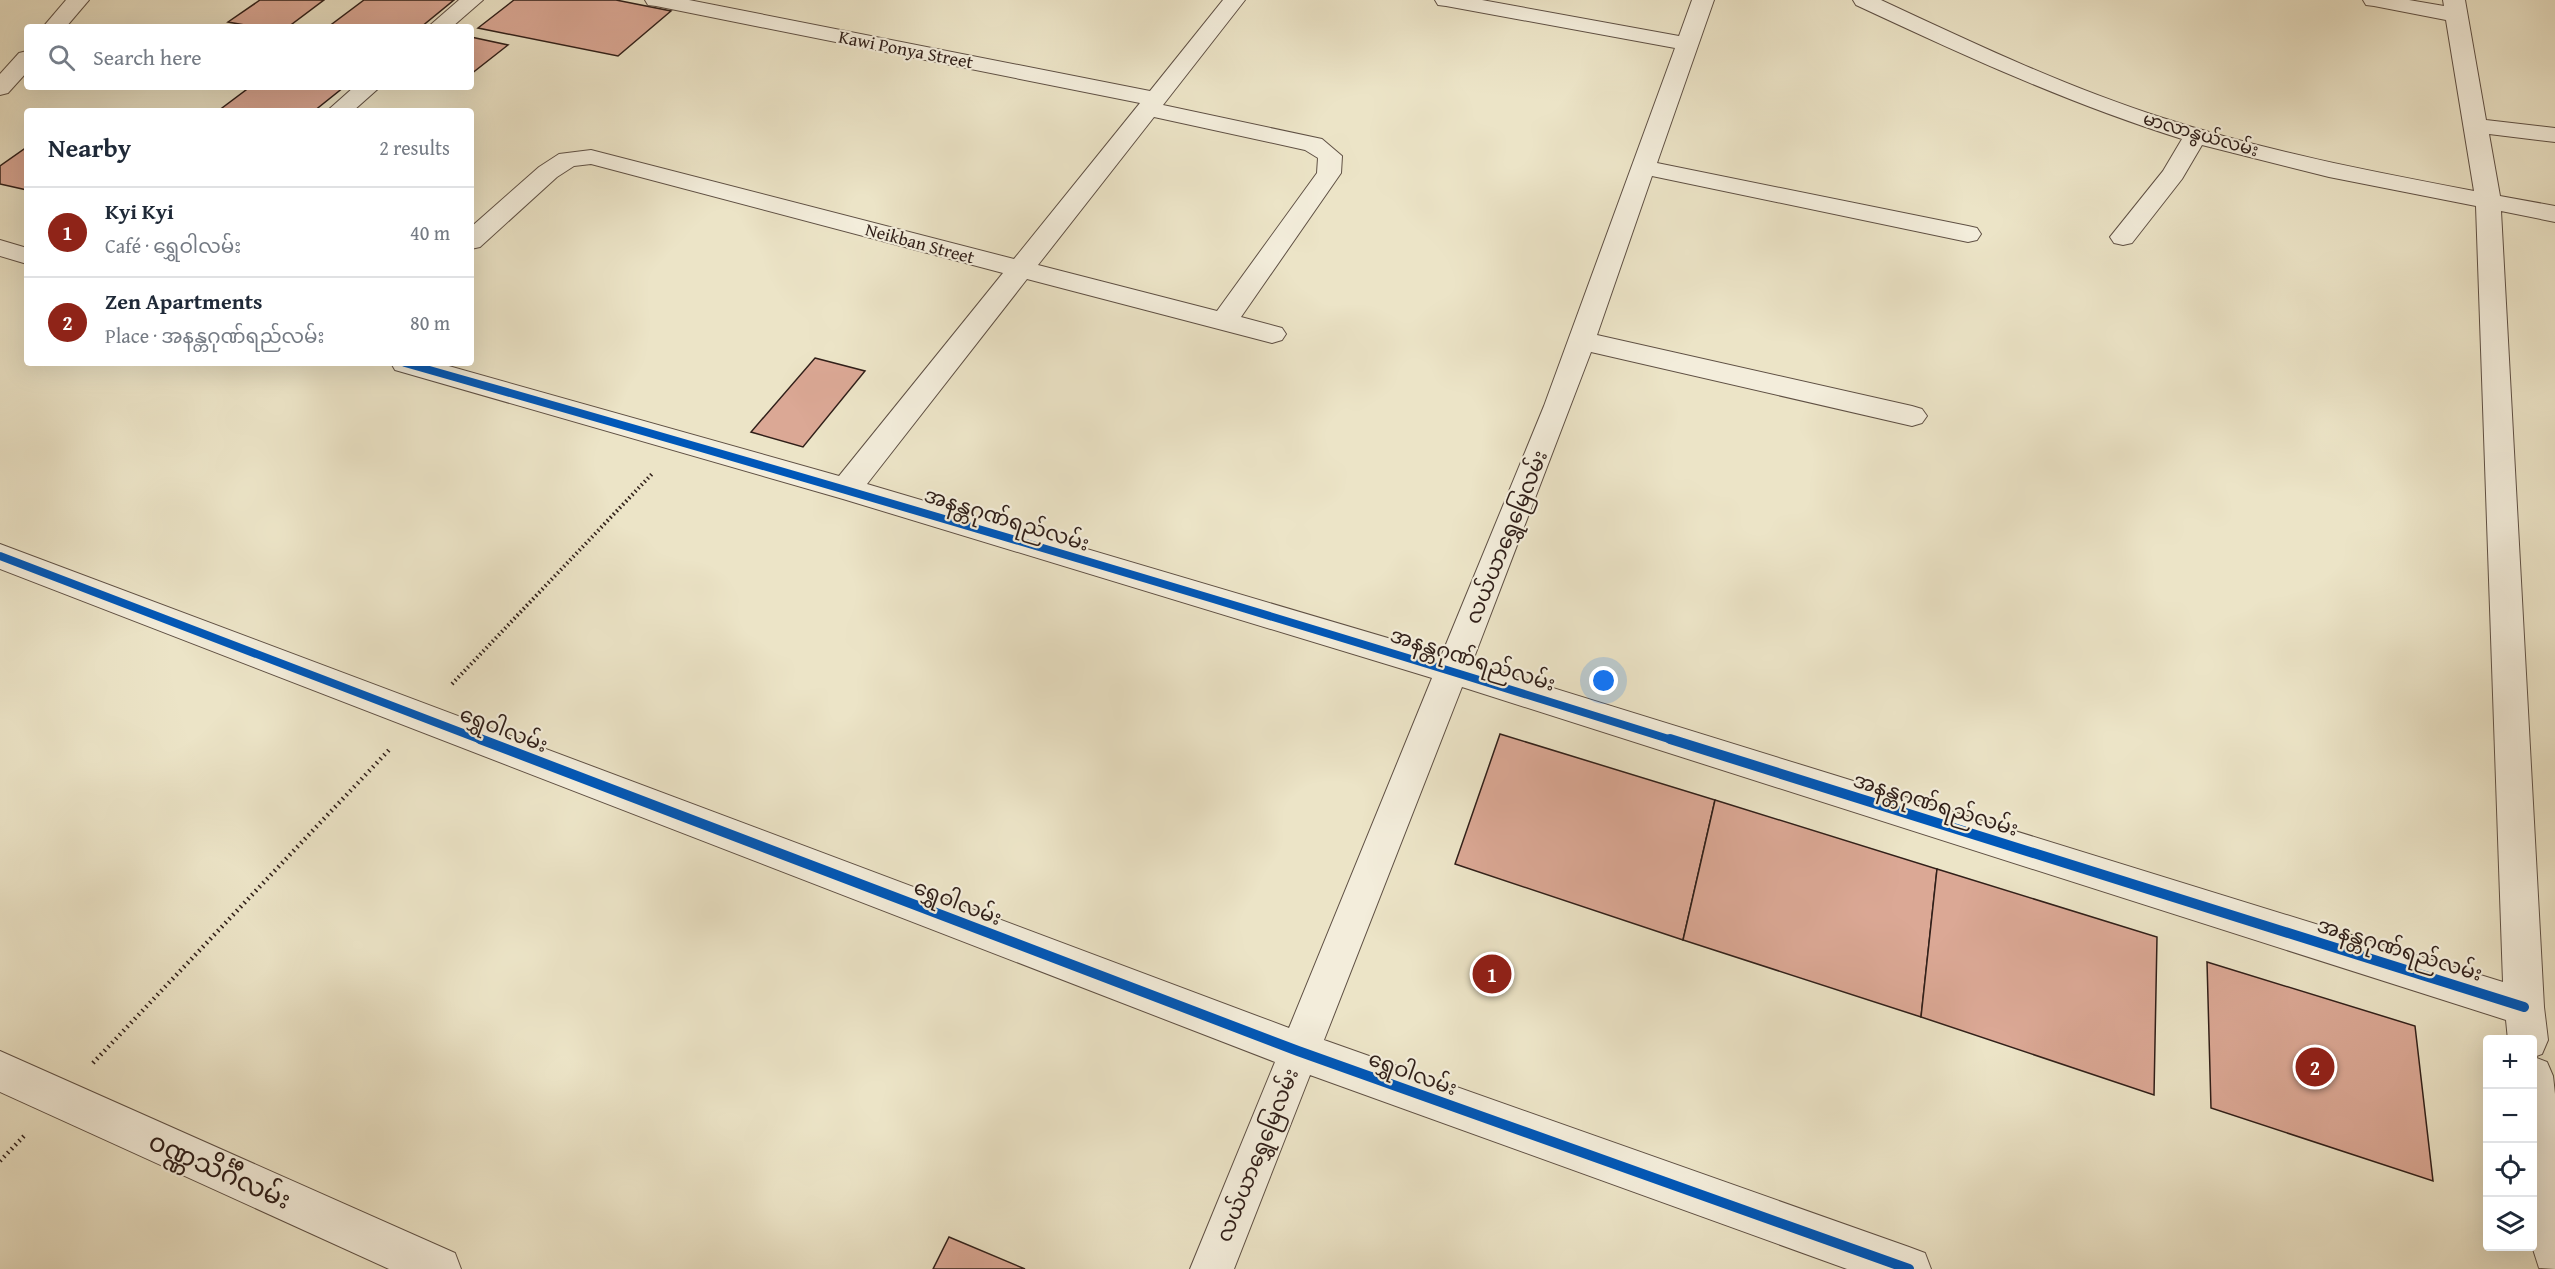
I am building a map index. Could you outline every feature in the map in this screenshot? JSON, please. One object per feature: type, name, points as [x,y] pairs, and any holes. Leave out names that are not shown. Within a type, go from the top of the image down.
[{"type":"street","points":[[57,24],[78,0]]},
{"type":"street","points":[[443,24],[471,0]]},
{"type":"street","name":"Kawi Ponya Street","points":[[656,0],[1152,104],[1313,144],[1330,156],[1329,173],[1223,322]]},
{"type":"street","points":[[846,489],[1234,0]]},
{"type":"street","points":[[1446,0],[1688,44]]},
{"type":"street","name":"လယ်ယာရွှေမြေလမ်း","points":[[1212,1269],[1453,671],[1581,340],[1703,0]]},
{"type":"street","name":"မာလာနွယ်လမ်း","points":[[1864,0],[1966,49],[2062,88],[2196,135],[2297,161],[2555,214]]},
{"type":"street","points":[[2374,0],[2455,8],[2477,126],[2488,201],[2524,1007],[2527,1035]]},
{"type":"street","points":[[0,88],[24,61]]},
{"type":"street","points":[[343,108],[364,90]]},
{"type":"street","points":[[2477,126],[2555,135]]},
{"type":"street","points":[[2123,237],[2173,174],[2196,135]]},
{"type":"street","name":"Neikban Street","points":[[474,238],[548,172],[568,159],[591,157],[1272,334]]},
{"type":"street","points":[[1643,167],[1968,234]]},
{"type":"street","points":[[0,248],[24,255]]},
{"type":"street","points":[[1581,340],[1912,416]]},
{"type":"street","name":"အနန္တဂုဏ်ရည်လမ်း","points":[[415,366],[846,489],[1453,671],[2524,1007]]},
{"type":"street","name":"ရွှေဝါလမ်း","points":[[0,556],[1299,1051],[1909,1269]]},
{"type":"street","name":"၀ဏ္ဏသိင်္ဂီလမ်း","points":[[0,1071],[439,1269]]},
{"type":"street","points":[[2534,1089],[2555,1252]]},
{"type":"path","points":[[0,1161],[681,443]]},
{"type":"building","points":[[260,0],[324,0],[292,24],[228,22]]},
{"type":"building","points":[[364,0],[454,0],[425,24],[332,24]]},
{"type":"building","points":[[514,0],[616,0],[671,11],[618,56],[478,28]]},
{"type":"building","points":[[474,38],[508,45],[474,72]]},
{"type":"building","points":[[246,90],[340,90],[318,108],[222,108]]},
{"type":"building","points":[[24,149],[24,189],[0,184],[0,166]]},
{"type":"building","points":[[815,358],[865,371],[803,447],[751,432]]},
{"type":"building","points":[[1500,734],[1715,800],[1683,940],[1455,864]]},
{"type":"building","points":[[1715,800],[1937,869],[1921,1017],[1683,940]]},
{"type":"building","points":[[1937,869],[2157,937],[2154,1095],[1921,1017]]},
{"type":"building","points":[[2207,962],[2415,1026],[2433,1181],[2211,1108]]},
{"type":"building","points":[[949,1237],[1025,1269],[933,1269]]},
{"type":"cycle path","points":[[416,366],[846,489],[1453,671],[2524,1007]]},
{"type":"cycle path","points":[[0,556],[1298,1051],[1909,1269]]},
{"type":"place","name":"Kyi Kyi","points":[[1492,974]]},
{"type":"place","name":"Zen Apartments","points":[[2315,1067]]}]
